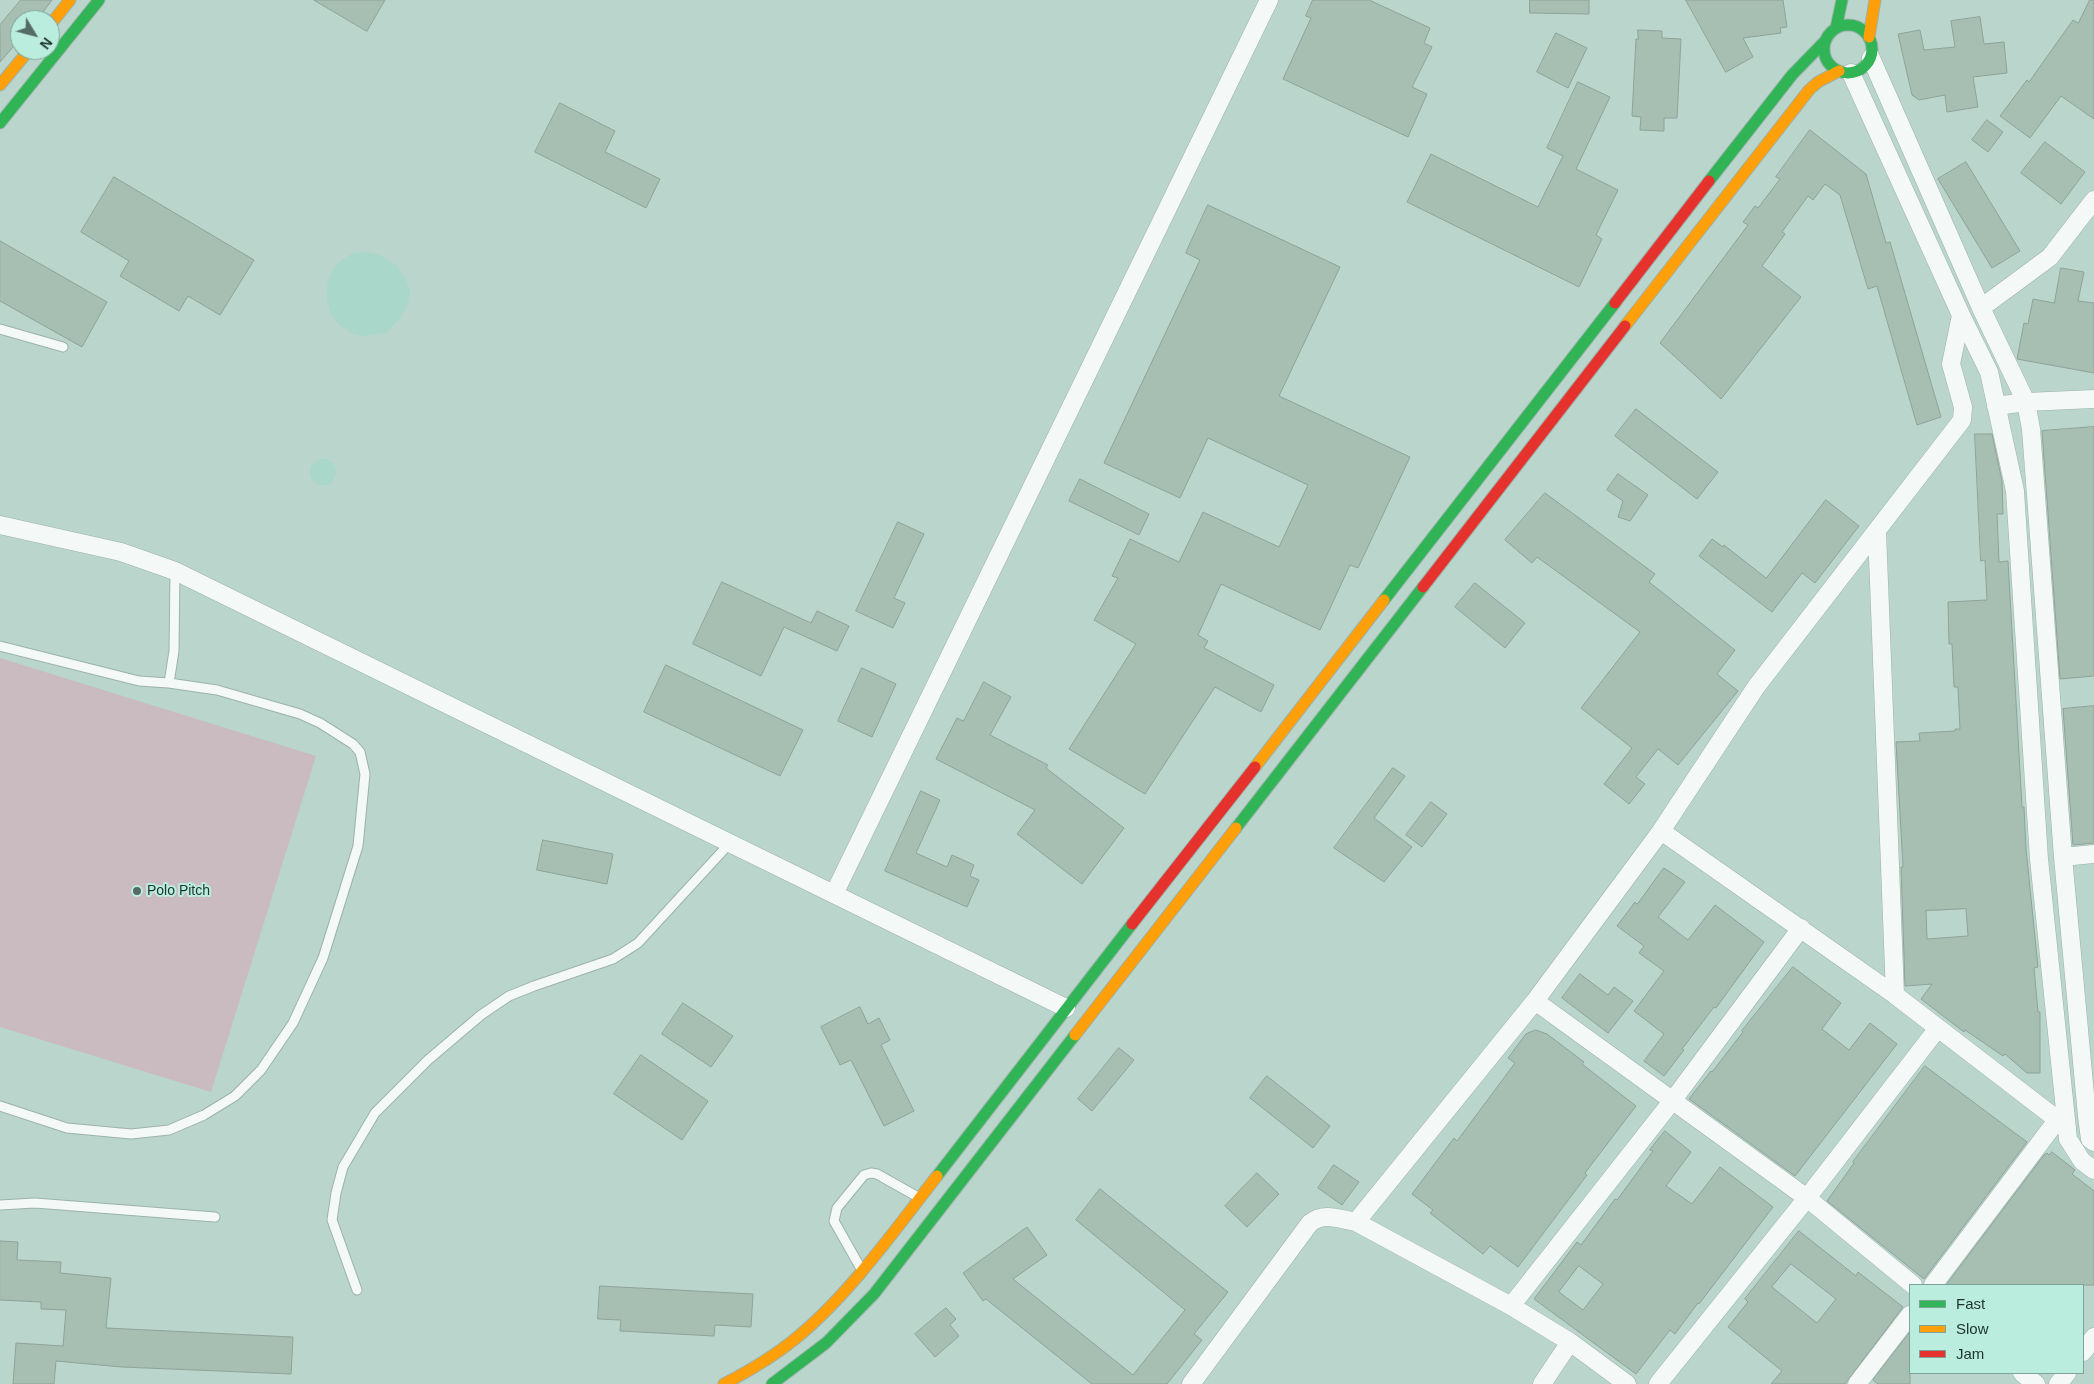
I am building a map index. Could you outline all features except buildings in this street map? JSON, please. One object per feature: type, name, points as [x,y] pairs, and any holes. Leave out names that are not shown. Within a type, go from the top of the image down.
[{"type":"main road","points":[[60,12],[70,0]]},
{"type":"main road","points":[[0,123],[99,0]]},
{"type":"main road","points":[[1836,28],[1842,0]]},
{"type":"main road","points":[[772,1384],[809,1358],[845,1326],[874,1294],[1809,90],[1818,82],[1845,72],[1860,71],[1871,58],[1873,50],[1870,38],[1875,0]]},
{"type":"main road","points":[[724,1384],[744,1380],[814,1322],[862,1269],[920,1198],[1792,75],[1825,41],[1829,33],[1836,28],[1844,25],[1853,25],[1861,28],[1870,38]]},
{"type":"main road","points":[[1825,41],[1825,55],[1828,63],[1845,72]]},
{"type":"main road","points":[[0,85],[21,60]]},
{"type":"street","points":[[834,894],[1269,0]]},
{"type":"street","points":[[1871,58],[1981,308],[2026,402],[2031,429],[2063,857],[2087,1116],[2093,1138]]},
{"type":"street","points":[[1845,72],[1989,372],[2015,491],[2039,859],[2063,1123],[2068,1139],[2082,1161],[2094,1170]]},
{"type":"street","points":[[1981,308],[2050,256],[2094,200]]},
{"type":"street","points":[[1356,1222],[1536,1001],[1661,832],[1756,687],[1962,420],[1963,407],[1951,364],[1961,315]]},
{"type":"street","points":[[1996,406],[2026,402],[2094,399]]},
{"type":"street","points":[[0,524],[121,552],[175,571],[1066,1008]]},
{"type":"street","points":[[1878,531],[1895,995]]},
{"type":"street","points":[[1661,832],[1895,995],[2063,1123]]},
{"type":"street","points":[[2063,857],[2094,854]]},
{"type":"street","points":[[1511,1306],[1673,1100],[1801,928]]},
{"type":"street","points":[[1536,1001],[1806,1198],[1912,1284]]},
{"type":"street","points":[[1658,1384],[1938,1028]]},
{"type":"street","points":[[1934,1284],[2063,1123]]},
{"type":"street","points":[[1190,1384],[1310,1223],[1317,1218],[1328,1216],[1356,1222],[1511,1306],[1570,1342],[1627,1384]]},
{"type":"street","points":[[1857,1384],[1909,1316]]},
{"type":"street","points":[[2084,1351],[2094,1337]]},
{"type":"street","points":[[1542,1384],[1570,1342]]},
{"type":"street","points":[[2023,1374],[2036,1384]]},
{"type":"street","points":[[2058,1384],[2066,1374]]},
{"type":"lane","points":[[0,328],[63,347]]},
{"type":"lane","points":[[169,683],[174,651],[175,571]]},
{"type":"lane","points":[[0,646],[139,681],[217,690],[300,714],[320,722],[353,744],[360,752],[364,774],[358,846],[323,958],[293,1023],[261,1070],[235,1096],[204,1115],[169,1130],[131,1134],[67,1128],[0,1106]]},
{"type":"lane","points":[[357,1290],[332,1220],[336,1193],[343,1167],[374,1113],[428,1060],[481,1015],[509,996],[613,959],[638,943],[729,844]]},
{"type":"lane","points":[[862,1269],[834,1221],[837,1208],[864,1174],[877,1174],[920,1198]]},
{"type":"lane","points":[[0,1205],[35,1203],[215,1217]]},
{"type":"shaded area","points":[[367,252],[379,255],[398,266],[406,279],[410,293],[406,308],[386,333],[364,336],[353,334],[337,323],[330,312],[327,300],[327,286],[332,272],[340,261],[354,253]]},
{"type":"shaded area","points":[[323,459],[332,463],[336,472],[332,481],[323,485],[314,481],[310,472],[314,463]]},
{"type":"shaded area","name":"Polo Pitch","points":[[0,658],[316,756],[211,1092],[0,1027]]},
{"type":"traffic: fast","points":[[0,123],[99,0]]},
{"type":"traffic: fast","points":[[1836,28],[1842,0]]},
{"type":"traffic: fast","points":[[1843,25],[1853,25],[1865,32],[1872,44],[1872,49],[1872,54],[1865,66],[1853,73],[1843,73],[1835,69],[1828,62],[1824,54],[1824,44],[1828,36],[1835,29],[1843,25]]},
{"type":"traffic: fast","points":[[1709,181],[1792,75],[1825,41]]},
{"type":"traffic: fast","points":[[1384,600],[1615,303]]},
{"type":"traffic: fast","points":[[1236,828],[1423,587]]},
{"type":"traffic: fast","points":[[937,1176],[1132,924]]},
{"type":"traffic: fast","points":[[772,1384],[826,1343],[874,1294],[1075,1035]]},
{"type":"traffic: slow","points":[[60,12],[70,0]]},
{"type":"traffic: slow","points":[[1869,37],[1875,0]]},
{"type":"traffic: slow","points":[[0,85],[21,60]]},
{"type":"traffic: slow","points":[[1625,326],[1809,90],[1818,82],[1839,71]]},
{"type":"traffic: slow","points":[[1255,767],[1384,600]]},
{"type":"traffic: slow","points":[[1075,1035],[1236,828]]},
{"type":"traffic: slow","points":[[724,1384],[778,1352],[815,1322],[870,1262],[937,1176]]},
{"type":"traffic: jam","points":[[1615,303],[1709,181]]},
{"type":"traffic: jam","points":[[1423,587],[1625,326]]},
{"type":"traffic: jam","points":[[1132,924],[1255,767]]},
{"type":"place","name":"Polo Pitch","points":[[137,891]]}]
